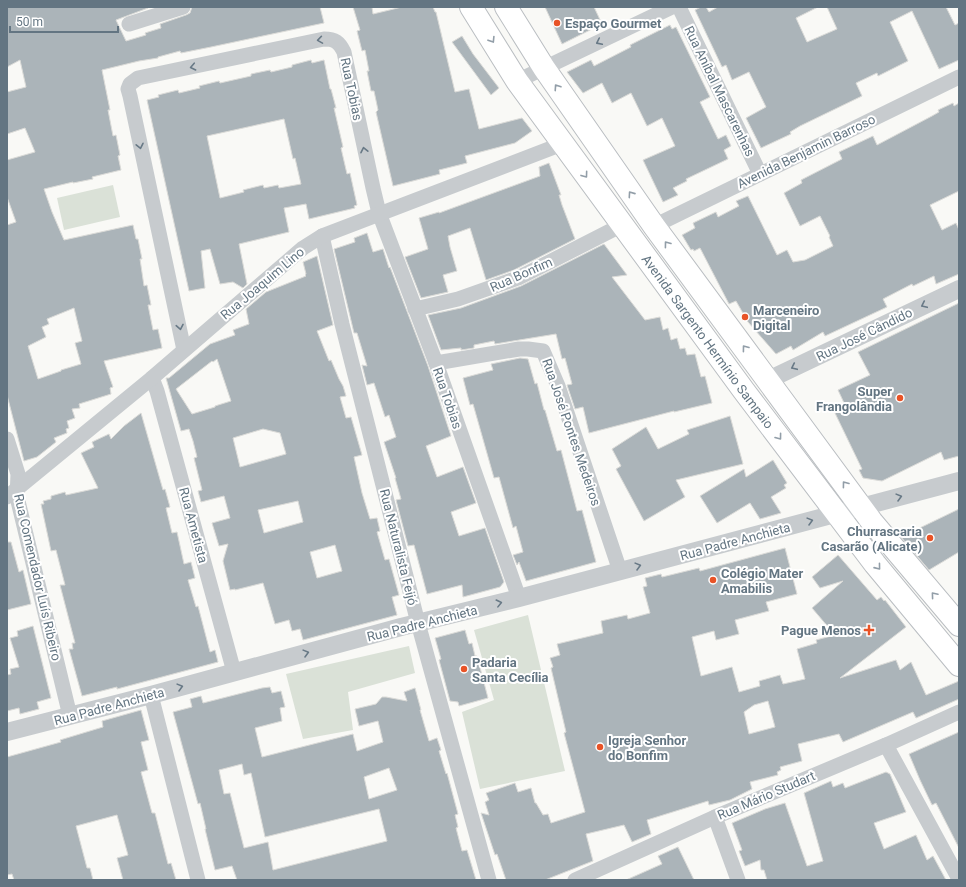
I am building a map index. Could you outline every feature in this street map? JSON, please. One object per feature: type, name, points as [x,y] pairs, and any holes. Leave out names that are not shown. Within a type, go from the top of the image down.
[{"type":"main road","name":"Avenida Sargento Hermínio Sampaio","points":[[471,7],[518,81],[562,144],[744,391],[875,564],[959,665]]},
{"type":"main road","name":"Avenida Sargento Hermínio Sampaio","points":[[506,7],[544,68],[654,226],[872,522],[959,625]]},
{"type":"street","points":[[129,24],[183,7]]},
{"type":"street","points":[[518,81],[672,7]]},
{"type":"street","name":"Rua Aníbal Mascarenhas","points":[[680,7],[760,174]]},
{"type":"street","name":"Rua Tobias","points":[[184,350],[128,89],[130,84],[138,78],[324,39],[333,39],[338,42],[344,52],[372,188],[379,213],[436,363],[519,598]]},
{"type":"street","name":"Avenida Benjamin Barroso","points":[[654,226],[959,77]]},
{"type":"street","name":"Rua Joaquim Lino","points":[[13,492],[152,378],[303,248],[322,236],[379,213],[562,144]]},
{"type":"street","name":"Rua Bonfim","points":[[415,309],[458,299],[518,278],[622,226]]},
{"type":"street","name":"Rua Naturalista Feijó","points":[[322,236],[342,324],[418,624],[489,880]]},
{"type":"street","name":"Rua José Cândido","points":[[768,380],[959,289]]},
{"type":"street","name":"Rua José Pontes Medeiros","points":[[436,363],[519,349],[543,351],[558,386],[620,571]]},
{"type":"street","name":"Rua Ametista","points":[[152,378],[157,391],[234,672]]},
{"type":"street","name":"Rua Comendador Luís Ribeiro","points":[[7,439],[18,474],[13,492],[18,497],[70,716]]},
{"type":"street","name":"Rua Padre Anchieta","points":[[7,732],[959,481]]},
{"type":"street","points":[[151,695],[198,880]]},
{"type":"street","name":"Rua Mário Studart","points":[[575,880],[714,817],[886,745],[959,712]]},
{"type":"street","points":[[886,745],[959,879]]},
{"type":"street","points":[[714,817],[738,880]]},
{"type":"shaded area","points":[[113,185],[120,217],[64,230],[57,198]]},
{"type":"shaded area","points":[[528,615],[565,771],[480,789],[462,712],[494,700],[474,630]]},
{"type":"shaded area","points":[[409,646],[415,673],[348,692],[353,730],[303,739],[286,674]]},
{"type":"building","points":[[7,7],[148,7],[116,20],[126,41],[146,35],[145,33],[161,28],[160,24],[190,13],[192,7],[320,7],[324,23],[181,53],[180,51],[158,58],[102,70],[110,110],[108,110],[113,136],[116,135],[120,155],[118,156],[121,170],[92,177],[93,179],[44,189],[64,240],[133,225],[136,239],[138,239],[142,259],[140,259],[144,286],[147,285],[151,305],[148,305],[153,330],[158,329],[162,348],[104,361],[113,387],[110,388],[111,394],[79,404],[80,408],[72,409],[75,418],[67,421],[69,428],[66,429],[67,433],[54,438],[56,442],[37,457],[24,461],[7,395],[7,225],[16,222],[7,197],[7,160],[35,152],[25,128],[7,134],[7,92],[26,87],[20,60],[7,67]],"holes":[[[74,308],[82,341],[75,343],[81,364],[38,379],[28,346],[46,337],[42,327],[49,324],[47,319]]]},
{"type":"building","points":[[353,7],[372,7],[373,14],[402,7],[433,7],[436,12],[455,92],[469,89],[479,129],[522,118],[532,131],[515,143],[465,156],[467,163],[439,170],[440,174],[393,186],[376,112],[378,110],[374,91],[371,91],[365,50],[362,51],[357,31],[360,30]]},
{"type":"building","points":[[545,7],[594,7],[602,24],[562,44]]},
{"type":"building","points":[[701,7],[706,7],[709,12],[718,7],[818,7],[796,18],[807,42],[837,29],[827,7],[946,7],[955,25],[959,23],[959,60],[939,69],[912,11],[890,22],[908,61],[878,76],[877,73],[856,83],[862,96],[800,126],[790,132],[791,134],[761,148],[746,118],[766,107],[749,72],[732,80],[726,65],[722,67],[695,10]]},
{"type":"building","points":[[670,25],[672,29],[676,27],[710,97],[700,102],[718,139],[726,135],[731,146],[724,150],[728,159],[686,179],[687,181],[673,188],[678,195],[663,202],[643,160],[675,146],[662,118],[647,126],[631,93],[612,103],[602,83],[583,93],[567,72],[591,60],[594,66],[631,47],[630,45]]},
{"type":"building","points":[[462,36],[473,54],[499,88],[491,95],[452,42]]},
{"type":"building","points":[[311,60],[312,63],[324,60],[330,89],[336,108],[334,108],[343,147],[341,148],[347,174],[350,173],[357,205],[354,206],[355,208],[309,219],[306,204],[284,208],[289,232],[239,244],[247,284],[243,288],[233,282],[220,284],[210,249],[201,251],[205,288],[189,291],[147,100],[159,97],[158,95],[178,90],[179,93],[200,88],[199,86],[219,81],[220,83],[270,70],[271,72],[292,67],[292,65]],"holes":[[[284,119],[293,159],[295,158],[301,184],[279,188],[278,185],[264,188],[263,185],[243,190],[244,192],[220,198],[207,136]]]},
{"type":"building","points":[[953,103],[954,106],[959,103],[959,191],[930,205],[942,230],[956,223],[959,230],[959,274],[936,284],[934,276],[913,286],[912,284],[883,299],[887,307],[825,336],[823,332],[793,350],[791,346],[776,354],[748,322],[736,301],[729,304],[700,248],[694,251],[693,249],[691,250],[682,235],[695,228],[693,223],[716,212],[718,217],[739,206],[736,201],[748,196],[777,255],[787,250],[793,262],[805,260],[833,246],[829,237],[830,236],[820,216],[800,226],[784,193],[802,183],[801,180],[842,159],[839,152],[873,136],[877,145],[932,116],[939,112],[938,110]]},
{"type":"building","points":[[549,163],[561,195],[559,195],[562,205],[575,239],[514,270],[486,280],[470,228],[448,236],[457,271],[443,275],[448,292],[421,298],[405,257],[428,249],[419,218],[439,213],[540,176],[539,167]]},
{"type":"building","points":[[367,233],[373,252],[383,249],[389,268],[390,267],[428,366],[451,436],[426,446],[437,477],[463,467],[476,503],[451,512],[459,536],[485,528],[504,582],[500,587],[463,597],[462,585],[427,594],[414,545],[408,546],[396,500],[401,499],[396,478],[384,442],[396,437],[389,415],[385,417],[374,383],[367,385],[362,365],[367,366],[357,333],[354,333],[334,249],[355,242],[354,238]]},
{"type":"building","points":[[604,244],[627,275],[612,277],[645,320],[660,317],[663,330],[668,328],[671,340],[677,338],[680,349],[685,348],[687,355],[695,354],[701,377],[705,376],[712,403],[674,411],[589,433],[583,407],[575,409],[567,385],[572,384],[565,358],[562,359],[556,334],[495,344],[494,341],[474,345],[474,348],[461,350],[461,348],[441,350],[428,315],[461,308],[521,286]]},
{"type":"building","points":[[317,256],[333,325],[317,331],[329,361],[331,360],[343,386],[346,396],[340,397],[346,418],[351,417],[362,455],[354,457],[362,493],[370,519],[377,518],[380,531],[377,532],[385,560],[389,559],[399,595],[392,597],[397,615],[303,640],[300,629],[292,631],[289,620],[275,624],[263,583],[230,590],[223,561],[228,544],[219,546],[212,523],[230,518],[224,496],[201,502],[198,491],[202,490],[194,458],[197,457],[193,441],[189,429],[181,431],[166,378],[169,378],[210,344],[235,335],[233,330],[249,324],[246,309],[266,292],[306,276],[303,262]],"holes":[[[217,359],[231,401],[192,414],[176,389],[212,361],[213,362]],[[263,429],[280,433],[286,454],[240,467],[233,438]],[[298,501],[303,522],[264,533],[258,510]],[[335,545],[342,571],[317,578],[310,552]]]},
{"type":"building","name":"Super Frangolândia","points":[[959,303],[959,456],[944,460],[941,452],[882,481],[863,478],[859,470],[862,469],[834,411],[845,405],[838,390],[870,375],[858,352]]},
{"type":"building","points":[[520,358],[528,359],[535,384],[537,383],[557,451],[561,450],[577,511],[582,510],[596,562],[526,581],[519,562],[517,565],[513,555],[523,552],[516,526],[513,528],[499,477],[494,478],[473,404],[470,405],[463,378],[493,370],[491,364]]},
{"type":"building","points":[[141,413],[163,490],[165,489],[170,507],[166,508],[172,533],[177,532],[184,564],[191,562],[195,578],[188,580],[196,607],[198,606],[210,652],[215,650],[218,662],[117,689],[117,687],[82,696],[69,649],[73,649],[72,643],[75,643],[60,585],[65,585],[56,550],[51,551],[41,504],[44,504],[43,501],[51,499],[51,496],[65,492],[66,495],[98,488],[81,453],[94,447],[92,442],[109,434],[111,439],[124,426]]},
{"type":"building","points":[[730,416],[743,464],[676,480],[685,497],[644,521],[616,469],[621,466],[612,449],[646,427],[658,449],[689,434],[687,430]]},
{"type":"building","points":[[773,460],[787,483],[784,485],[786,488],[771,497],[781,513],[760,519],[750,503],[717,523],[700,496],[744,469],[746,477]]},
{"type":"building","points":[[959,509],[959,552],[929,570],[901,537]]},
{"type":"building","points":[[7,542],[11,542],[19,572],[23,570],[31,604],[7,610]]},
{"type":"building","points":[[785,548],[797,594],[766,602],[769,611],[735,620],[739,634],[716,640],[714,631],[692,637],[701,676],[732,667],[739,692],[760,686],[759,681],[780,675],[783,684],[805,679],[797,649],[817,643],[816,640],[835,635],[812,608],[843,581],[820,588],[812,577],[838,555],[877,600],[881,597],[884,601],[885,600],[906,627],[840,678],[896,660],[900,670],[911,662],[926,695],[959,681],[959,699],[916,718],[913,712],[843,742],[839,734],[798,744],[802,761],[780,767],[781,770],[777,772],[778,775],[750,782],[752,789],[730,800],[709,805],[708,801],[647,820],[651,834],[632,842],[624,825],[586,834],[593,861],[545,880],[506,880],[497,854],[495,855],[481,813],[489,815],[485,802],[489,800],[486,793],[515,783],[518,792],[531,788],[535,803],[543,815],[548,814],[551,823],[585,812],[564,733],[566,732],[551,668],[553,667],[550,658],[560,655],[557,644],[603,633],[601,621],[627,615],[628,619],[650,613],[643,587],[647,586],[645,578],[661,574],[662,577],[699,568],[700,571]],"holes":[[[768,701],[775,727],[749,734],[744,712],[754,705]]]},
{"type":"building","points":[[33,626],[51,698],[37,702],[39,709],[20,714],[19,708],[7,711],[7,675],[11,674],[10,669],[19,667],[10,638],[18,636],[17,631]]},
{"type":"building","points":[[465,630],[469,644],[472,643],[475,656],[477,656],[488,698],[459,706],[458,702],[450,701],[439,660],[441,659],[435,638]]},
{"type":"building","points":[[270,687],[272,693],[281,691],[285,707],[280,708],[282,721],[255,728],[262,757],[353,734],[357,751],[383,742],[378,721],[359,726],[355,709],[376,704],[382,697],[407,701],[404,692],[415,688],[429,741],[437,738],[441,750],[439,751],[446,774],[447,773],[458,814],[455,815],[458,827],[456,828],[462,851],[467,850],[476,880],[237,880],[232,866],[215,870],[200,803],[198,804],[173,712],[192,707],[190,699],[201,696],[203,703]],"holes":[[[242,764],[244,775],[251,773],[265,837],[379,809],[387,841],[273,870],[268,842],[244,848],[230,793],[224,794],[219,770]],[[389,768],[397,790],[369,799],[364,777]]]},
{"type":"building","points":[[141,710],[149,740],[141,742],[148,770],[141,772],[152,813],[155,813],[168,864],[171,863],[176,880],[123,880],[117,858],[128,855],[117,815],[76,826],[87,868],[90,868],[93,880],[14,880],[12,874],[7,875],[7,757],[61,742],[60,740],[103,727],[102,721]]},
{"type":"building","points":[[959,732],[959,848],[936,803],[932,805],[909,754]]},
{"type":"building","points":[[886,772],[890,774],[906,812],[874,823],[884,849],[916,835],[927,860],[933,856],[946,880],[767,880],[764,870],[761,870],[760,860],[745,866],[739,851],[742,850],[732,823],[765,809],[785,803],[807,866],[823,861],[804,793],[831,781],[833,787],[843,783],[845,788]]},
{"type":"building","points":[[678,847],[694,880],[626,880],[662,864],[658,856]]},
{"type":"place","name":"Espaço Gourmet","points":[[557,23]]},
{"type":"place","name":"Marceneiro Digital","points":[[745,317]]},
{"type":"place","name":"Super Frangolândia","points":[[900,398]]},
{"type":"place","name":"Churrascaria Casarão (Alicate)","points":[[930,538]]},
{"type":"place","name":"Colégio Mater Amabilis","points":[[713,580]]},
{"type":"place","name":"Pague Menos","points":[[869,630]]},
{"type":"place","name":"Padaria Santa Cecília","points":[[464,669]]},
{"type":"place","name":"Igreja Senhor do Bonfim","points":[[600,747]]}]
